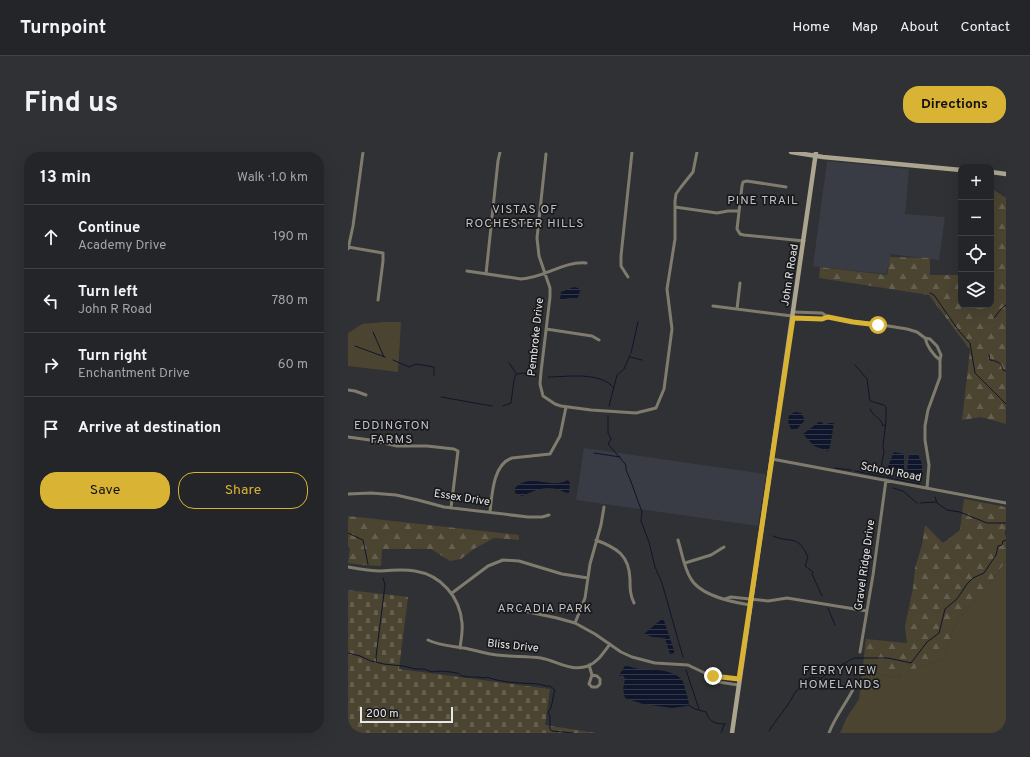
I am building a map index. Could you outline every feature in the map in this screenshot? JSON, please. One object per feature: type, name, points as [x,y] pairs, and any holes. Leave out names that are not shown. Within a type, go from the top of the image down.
[{"type":"main road","points":[[791,152],[958,170]]},
{"type":"main road","name":"John R Road","points":[[732,733],[750,599],[772,459],[816,154]]},
{"type":"main road","points":[[994,172],[1006,174]]},
{"type":"street","points":[[363,152],[353,226],[348,248],[382,253],[384,256],[378,300]]},
{"type":"street","points":[[486,274],[500,152]]},
{"type":"street","points":[[628,277],[621,266],[621,256],[632,152]]},
{"type":"street","points":[[490,512],[495,480],[503,464],[512,458],[550,454],[560,436],[566,407],[636,413],[656,408],[659,403],[664,389],[672,329],[667,289],[675,239],[676,194],[693,172],[697,152]]},
{"type":"street","name":"Pembroke Drive","points":[[546,154],[537,246],[550,288],[541,372],[542,390],[543,396],[548,400],[566,407]]},
{"type":"street","points":[[786,187],[747,181],[744,182],[738,211],[736,225],[737,229],[740,234],[804,241]]},
{"type":"street","points":[[675,207],[717,213],[738,211]]},
{"type":"street","points":[[492,223],[508,225],[524,222],[538,224]]},
{"type":"street","points":[[467,271],[521,279],[529,278],[570,264],[586,263]]},
{"type":"street","points":[[737,309],[740,283]]},
{"type":"street","points":[[713,306],[822,319],[828,317]]},
{"type":"street","points":[[793,315],[822,313],[828,317],[853,322],[907,329],[917,332],[925,338],[930,338],[937,346],[941,355],[940,377],[928,410],[925,426],[925,440],[929,466],[927,488]]},
{"type":"street","points":[[546,329],[592,336],[599,340]]},
{"type":"street","points":[[925,338],[926,343],[940,360]]},
{"type":"street","points":[[348,390],[366,395]]},
{"type":"street","points":[[348,437],[397,446],[427,446],[454,449],[458,451],[451,508]]},
{"type":"street","name":"School Road","points":[[772,459],[1006,503]]},
{"type":"street","name":"Gravel Ridge Drive","points":[[860,652],[886,480]]},
{"type":"street","name":"Essex Drive","points":[[348,494],[371,493],[396,496],[451,508],[490,512],[542,517],[549,514]]},
{"type":"street","points":[[575,623],[585,598],[590,564],[604,507]]},
{"type":"street","points":[[596,540],[618,550],[628,566],[630,597],[634,603]]},
{"type":"street","points":[[678,540],[691,580],[699,588],[711,595],[725,599],[729,602],[750,605]]},
{"type":"street","points":[[685,563],[711,555],[724,547]]},
{"type":"street","points":[[452,593],[488,566],[504,560],[519,561],[562,574],[588,578]]},
{"type":"street","points":[[348,568],[416,571],[437,579],[452,593],[462,615],[463,625],[460,648]]},
{"type":"street","points":[[725,599],[731,597],[768,601],[787,598],[867,611]]},
{"type":"street","points":[[514,610],[575,623],[632,658],[661,663],[688,665],[713,676],[739,682]]},
{"type":"street","name":"Bliss Drive","points":[[428,640],[437,645],[496,655],[540,658],[570,667],[578,668],[589,666]]},
{"type":"street","points":[[592,675],[589,666],[603,654],[610,644]]},
{"type":"street","points":[[829,733],[836,717],[857,681]]},
{"type":"shaded area","points":[[827,161],[909,169],[905,214],[945,217],[939,260],[891,254],[886,274],[813,266]]},
{"type":"shaded area","points":[[584,448],[766,474],[758,526],[576,500]]},
{"type":"green space","points":[[994,190],[1006,198],[1006,424],[981,417],[962,420],[970,350],[929,295],[819,278],[820,267],[887,275],[890,257],[930,258],[930,275],[958,275],[958,308],[994,308]]},
{"type":"green space","points":[[401,322],[398,372],[348,366],[348,333],[362,324]]},
{"type":"green space","points":[[964,499],[1006,507],[1006,560],[995,577],[969,606],[954,627],[943,660],[916,668],[895,678],[869,670],[863,665],[866,639],[907,643],[905,626],[913,588],[915,568],[922,545],[925,525],[943,543],[960,530]]},
{"type":"green space","points":[[348,516],[519,535],[519,540],[494,538],[474,549],[461,559],[450,561],[431,549],[382,549],[381,566],[362,565],[348,563],[350,548],[348,547]]},
{"type":"green space","points":[[1006,560],[1006,733],[840,733],[846,719],[859,699],[863,665],[869,670],[895,678],[916,668],[943,660],[954,627],[969,606],[995,577]]},
{"type":"green space","points":[[348,590],[408,597],[399,669],[550,689],[545,725],[596,733],[348,733]]},
{"type":"water","points":[[574,287],[580,290],[578,298],[567,298],[566,300],[560,299],[561,292]]},
{"type":"water","points":[[795,412],[801,413],[805,420],[797,429],[791,429],[788,422],[789,415]]},
{"type":"water","points":[[819,422],[822,422],[824,425],[834,423],[828,451],[814,446],[803,434]]},
{"type":"water","points":[[894,452],[904,454],[903,473],[887,469]]},
{"type":"water","points":[[909,454],[918,454],[922,464],[922,475],[908,474]]},
{"type":"water","points":[[568,480],[570,483],[569,493],[557,489],[547,488],[522,496],[515,493],[515,488],[521,483],[528,481],[561,483]]},
{"type":"water","points":[[663,618],[674,653],[670,654],[665,638],[653,637],[644,634]]},
{"type":"water","points":[[625,666],[668,672],[678,676],[683,681],[689,703],[687,706],[672,708],[643,704],[625,698],[623,689],[625,679],[623,675],[619,675]]},
{"type":"waterway","points":[[930,293],[934,295],[959,331],[970,343],[975,373],[1006,404]]},
{"type":"waterway","points":[[994,318],[1006,305]]},
{"type":"waterway","points":[[631,353],[638,322]]},
{"type":"waterway","points":[[373,332],[384,357]]},
{"type":"waterway","points":[[355,346],[385,357]]},
{"type":"waterway","points":[[609,406],[617,375],[624,369],[630,355]]},
{"type":"waterway","points":[[989,355],[990,360],[999,363],[1003,370],[1006,371]]},
{"type":"waterway","points":[[630,357],[642,360]]},
{"type":"waterway","points":[[393,360],[409,367],[416,364],[434,367],[434,375]]},
{"type":"waterway","points":[[509,363],[516,373]]},
{"type":"waterway","points":[[855,365],[867,379],[870,401],[886,407],[883,446],[884,452],[881,472]]},
{"type":"waterway","points":[[517,374],[523,373],[531,375]]},
{"type":"waterway","points":[[503,406],[511,403],[516,374]]},
{"type":"waterway","points":[[548,377],[592,377],[601,379],[614,388]]},
{"type":"waterway","points":[[441,397],[492,406]]},
{"type":"waterway","points":[[870,409],[880,420],[883,426],[885,425]]},
{"type":"waterway","points":[[608,416],[608,433],[611,439],[608,444],[626,465],[626,470],[642,512],[641,521],[649,542],[655,567],[662,583],[683,657]]},
{"type":"waterway","points":[[594,453],[620,457]]},
{"type":"waterway","points":[[835,468],[851,470]]},
{"type":"waterway","points":[[855,471],[920,484]]},
{"type":"waterway","points":[[893,488],[903,491],[917,503]]},
{"type":"waterway","points":[[935,497],[937,503],[947,510],[960,512],[987,523],[1006,523]]},
{"type":"waterway","points":[[920,503],[936,502]]},
{"type":"waterway","points":[[348,533],[363,540],[368,564]]},
{"type":"waterway","points":[[773,536],[793,540],[800,545],[808,557],[805,566],[813,572],[812,574],[822,596]]},
{"type":"waterway","points":[[769,731],[788,705],[794,693],[810,677],[822,678],[832,670],[854,658],[888,658],[911,663],[927,642],[939,633],[945,609],[957,599],[973,578],[984,573],[996,555],[998,546],[1002,545],[1003,541],[1006,540]]},
{"type":"waterway","points":[[377,662],[376,657],[385,585],[383,578]]},
{"type":"waterway","points":[[828,608],[835,625]]},
{"type":"waterway","points":[[348,653],[384,664],[424,669],[432,672],[438,671],[458,673],[464,677],[487,677],[506,682],[550,686],[555,690],[551,708],[548,712],[550,716],[550,729],[552,731],[573,733]]},
{"type":"waterway","points":[[686,670],[699,709]]},
{"type":"waterway","points":[[688,705],[706,712],[713,722],[726,724]]},
{"type":"waterway","points":[[721,733],[724,725]]},
{"type":"district","name":"PINE TRAIL","points":[[763,201]]},
{"type":"district","name":"VISTAS OF ROCHESTER HILLS","points":[[525,217]]},
{"type":"district","name":"EDDINGTON FARMS","points":[[392,433]]},
{"type":"district","name":"ARCADIA PARK","points":[[545,609]]},
{"type":"district","name":"FERRYVIEW HOMELANDS","points":[[840,678]]},
{"type":"route","points":[[713,676],[739,679],[793,318],[822,319],[828,317],[878,325]]}]
